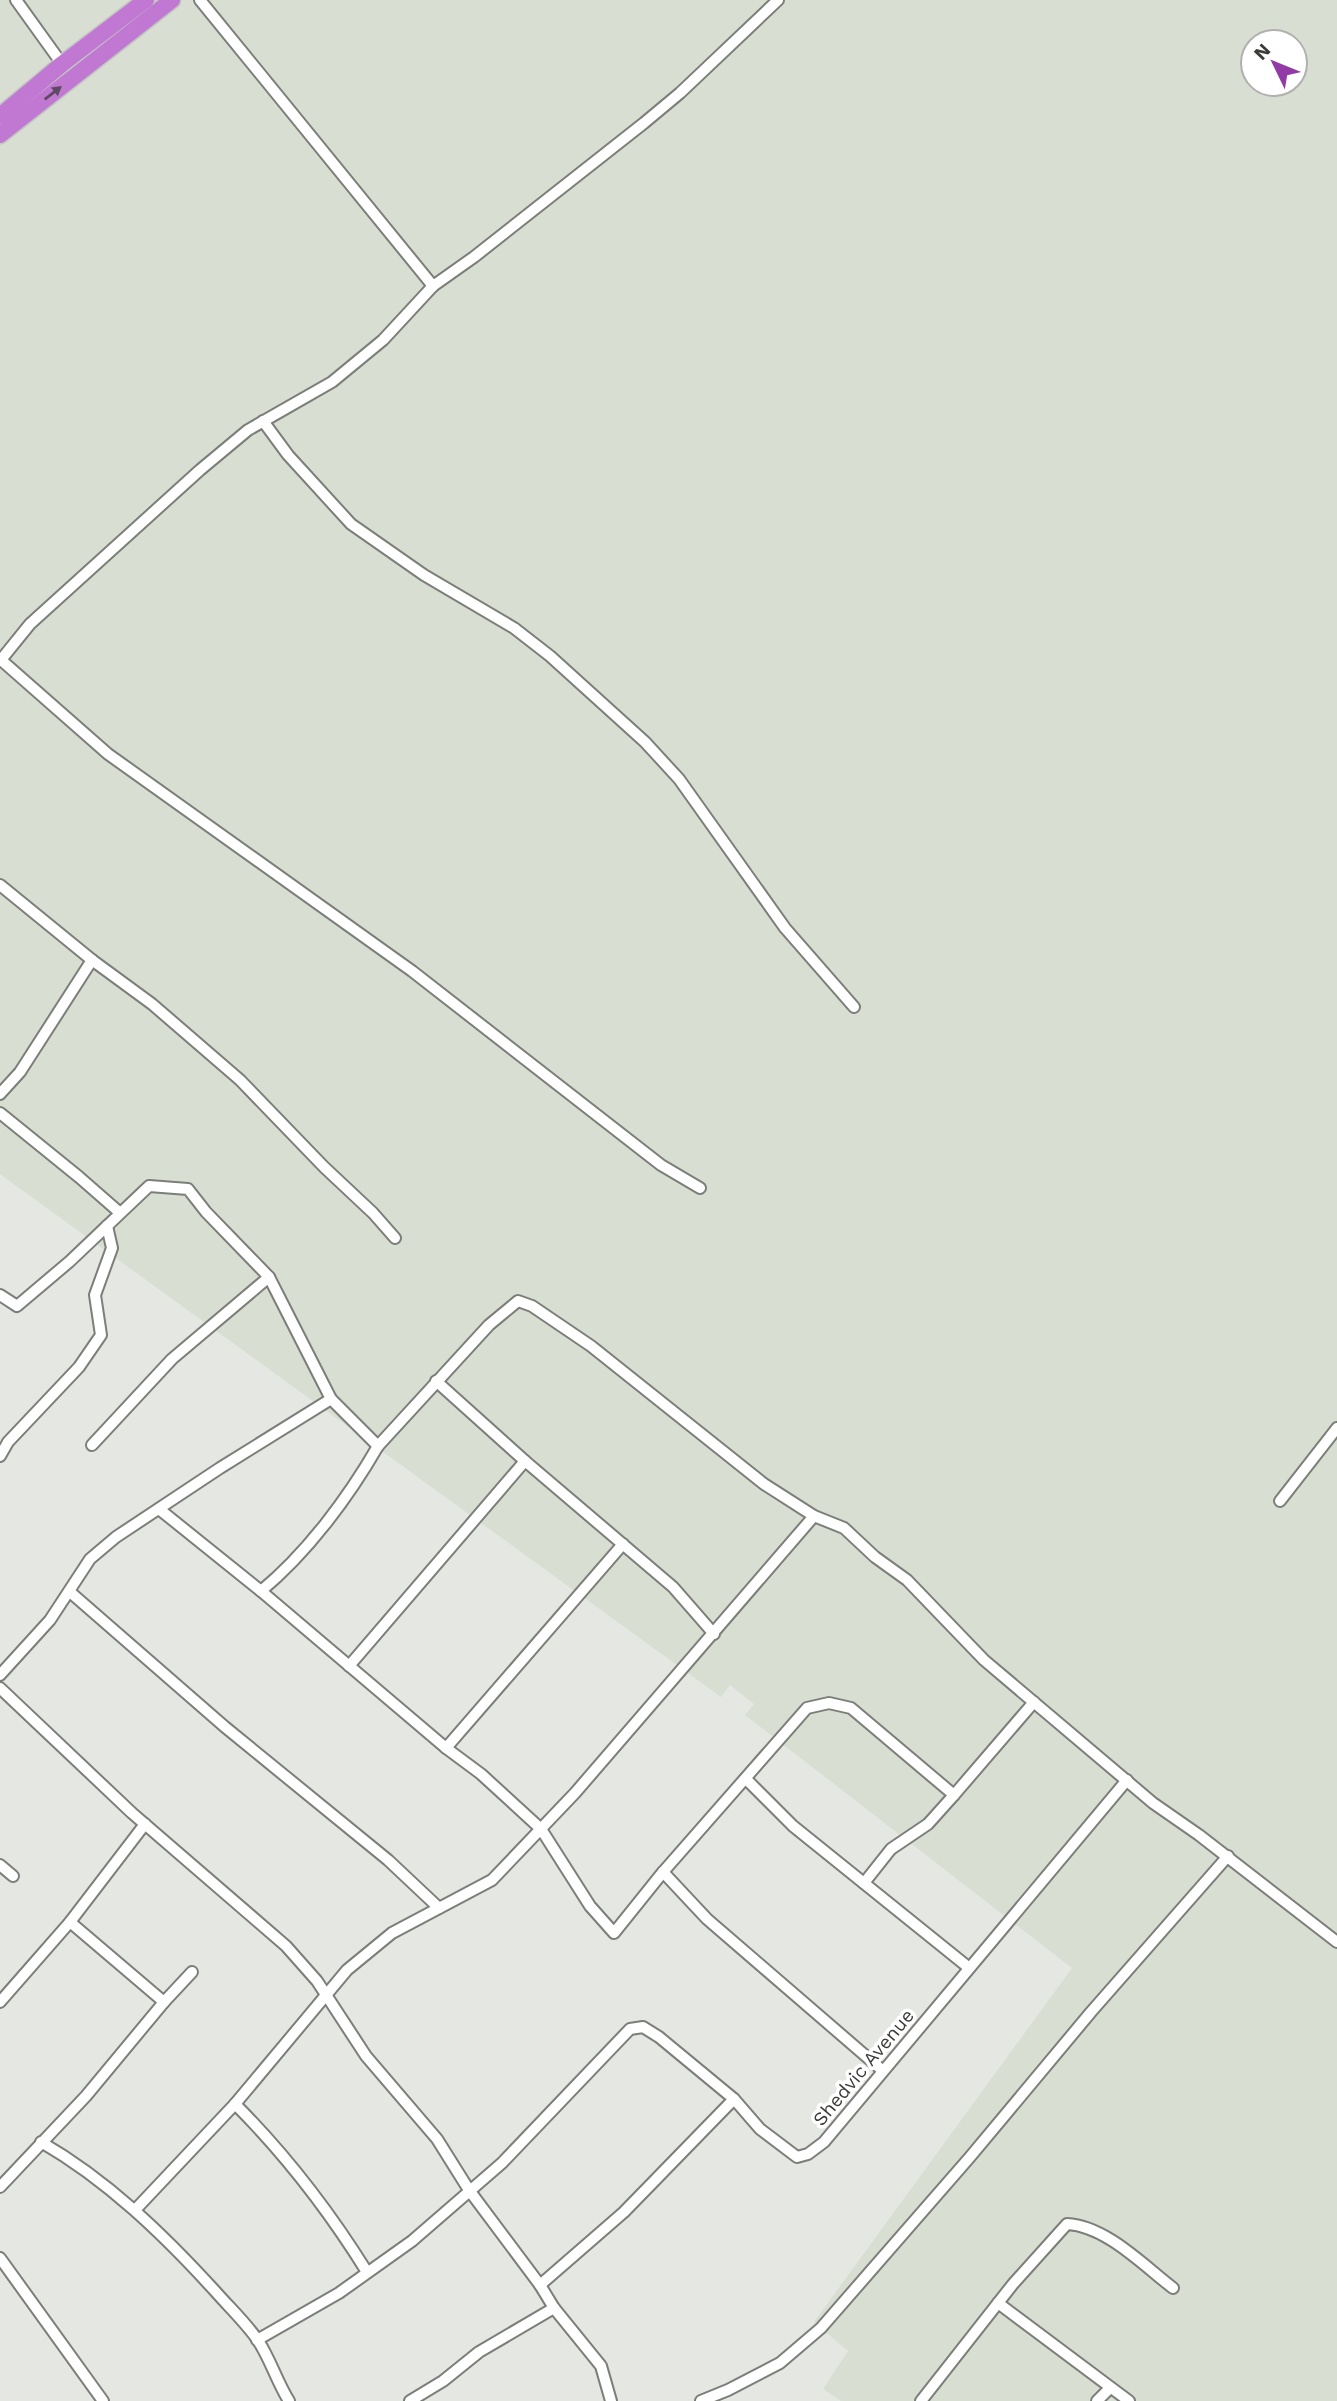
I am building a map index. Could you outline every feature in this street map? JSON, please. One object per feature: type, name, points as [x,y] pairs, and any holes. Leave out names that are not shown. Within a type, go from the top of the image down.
[{"type":"highway","points":[[0,116],[62,64],[146,0]]},
{"type":"highway","points":[[0,135],[172,0]]},
{"type":"street","points":[[16,0],[62,64]]},
{"type":"street","points":[[200,0],[433,286]]},
{"type":"street","points":[[700,1188],[662,1165],[412,971],[108,754],[0,660],[30,624],[200,470],[248,430],[332,382],[383,340],[433,286],[474,257],[653,115],[778,0]]},
{"type":"street","points":[[263,421],[289,455],[351,524],[425,575],[514,628],[550,656],[645,742],[679,779],[785,928],[854,1007]]},
{"type":"street","points":[[0,885],[92,960],[152,1004],[240,1080],[395,1238]]},
{"type":"street","points":[[0,1094],[20,1072],[92,960]]},
{"type":"street","points":[[0,1113],[119,1212]]},
{"type":"street","points":[[0,1295],[17,1306],[149,1186],[188,1189],[206,1212],[269,1277],[331,1399],[378,1446]]},
{"type":"street","points":[[0,1456],[8,1442],[79,1367],[101,1335],[94,1295],[112,1248],[107,1226]]},
{"type":"street","points":[[92,1446],[172,1359],[269,1277]]},
{"type":"street","points":[[261,1591],[287,1569],[359,1478],[378,1446],[489,1325],[518,1301],[532,1306],[591,1346],[764,1484],[814,1516],[844,1528],[875,1557],[906,1580],[984,1660],[1153,1803],[1228,1856],[1337,1942]]},
{"type":"street","points":[[436,1381],[673,1587],[714,1633]]},
{"type":"street","points":[[0,1675],[50,1620],[90,1559],[116,1537],[331,1399]]},
{"type":"street","points":[[1280,1501],[1337,1428]]},
{"type":"street","points":[[349,1666],[525,1461]]},
{"type":"street","points":[[159,1508],[446,1748],[481,1774],[541,1829],[590,1906],[614,1933],[663,1872],[807,1707],[829,1703],[851,1708],[954,1795]]},
{"type":"street","points":[[135,2210],[235,2104],[347,1970],[392,1933],[492,1880],[541,1829],[814,1516]]},
{"type":"street","points":[[446,1748],[623,1544]]},
{"type":"street","points":[[70,1592],[225,1727],[388,1860],[439,1908]]},
{"type":"street","points":[[0,1688],[64,1751],[286,1946],[326,1993],[366,2056],[438,2139],[469,2190],[554,2308],[601,2367],[611,2401]]},
{"type":"street","points":[[864,1883],[891,1849],[928,1824],[1034,1702]]},
{"type":"street","points":[[746,1779],[793,1826],[968,1967]]},
{"type":"street","name":"Shedvic Avenue","points":[[257,2340],[339,2293],[412,2241],[502,2163],[630,2029],[643,2027],[659,2037],[734,2099],[760,2129],[797,2157],[808,2154],[824,2141],[1126,1780]]},
{"type":"street","points":[[0,2002],[70,1922],[145,1824]]},
{"type":"street","points":[[701,2401],[730,2396],[780,2362],[821,2328],[1228,1856]]},
{"type":"street","points":[[0,1865],[13,1876]]},
{"type":"street","points":[[663,1872],[707,1919],[882,2070]]},
{"type":"street","points":[[70,1922],[164,2002]]},
{"type":"street","points":[[0,2187],[86,2096],[192,1972]]},
{"type":"street","points":[[540,2285],[624,2212],[734,2099]]},
{"type":"street","points":[[235,2104],[293,2165],[368,2272]]},
{"type":"street","points":[[41,2142],[73,2161],[135,2210],[198,2272],[257,2340],[289,2401]]},
{"type":"street","points":[[921,2401],[998,2303],[1068,2224],[1080,2225],[1106,2236],[1172,2288]]},
{"type":"street","points":[[0,2258],[103,2401]]},
{"type":"street","points":[[998,2303],[1129,2401]]},
{"type":"street","points":[[415,2400],[479,2353],[554,2308]]},
{"type":"street","points":[[1097,2401],[1110,2388]]},
{"type":"shaded area","points":[[0,0],[1337,0],[1337,2401],[841,2401],[823,2389],[848,2351],[814,2322],[1072,1968],[745,1715],[754,1704],[730,1685],[721,1697],[0,1174]]}]
